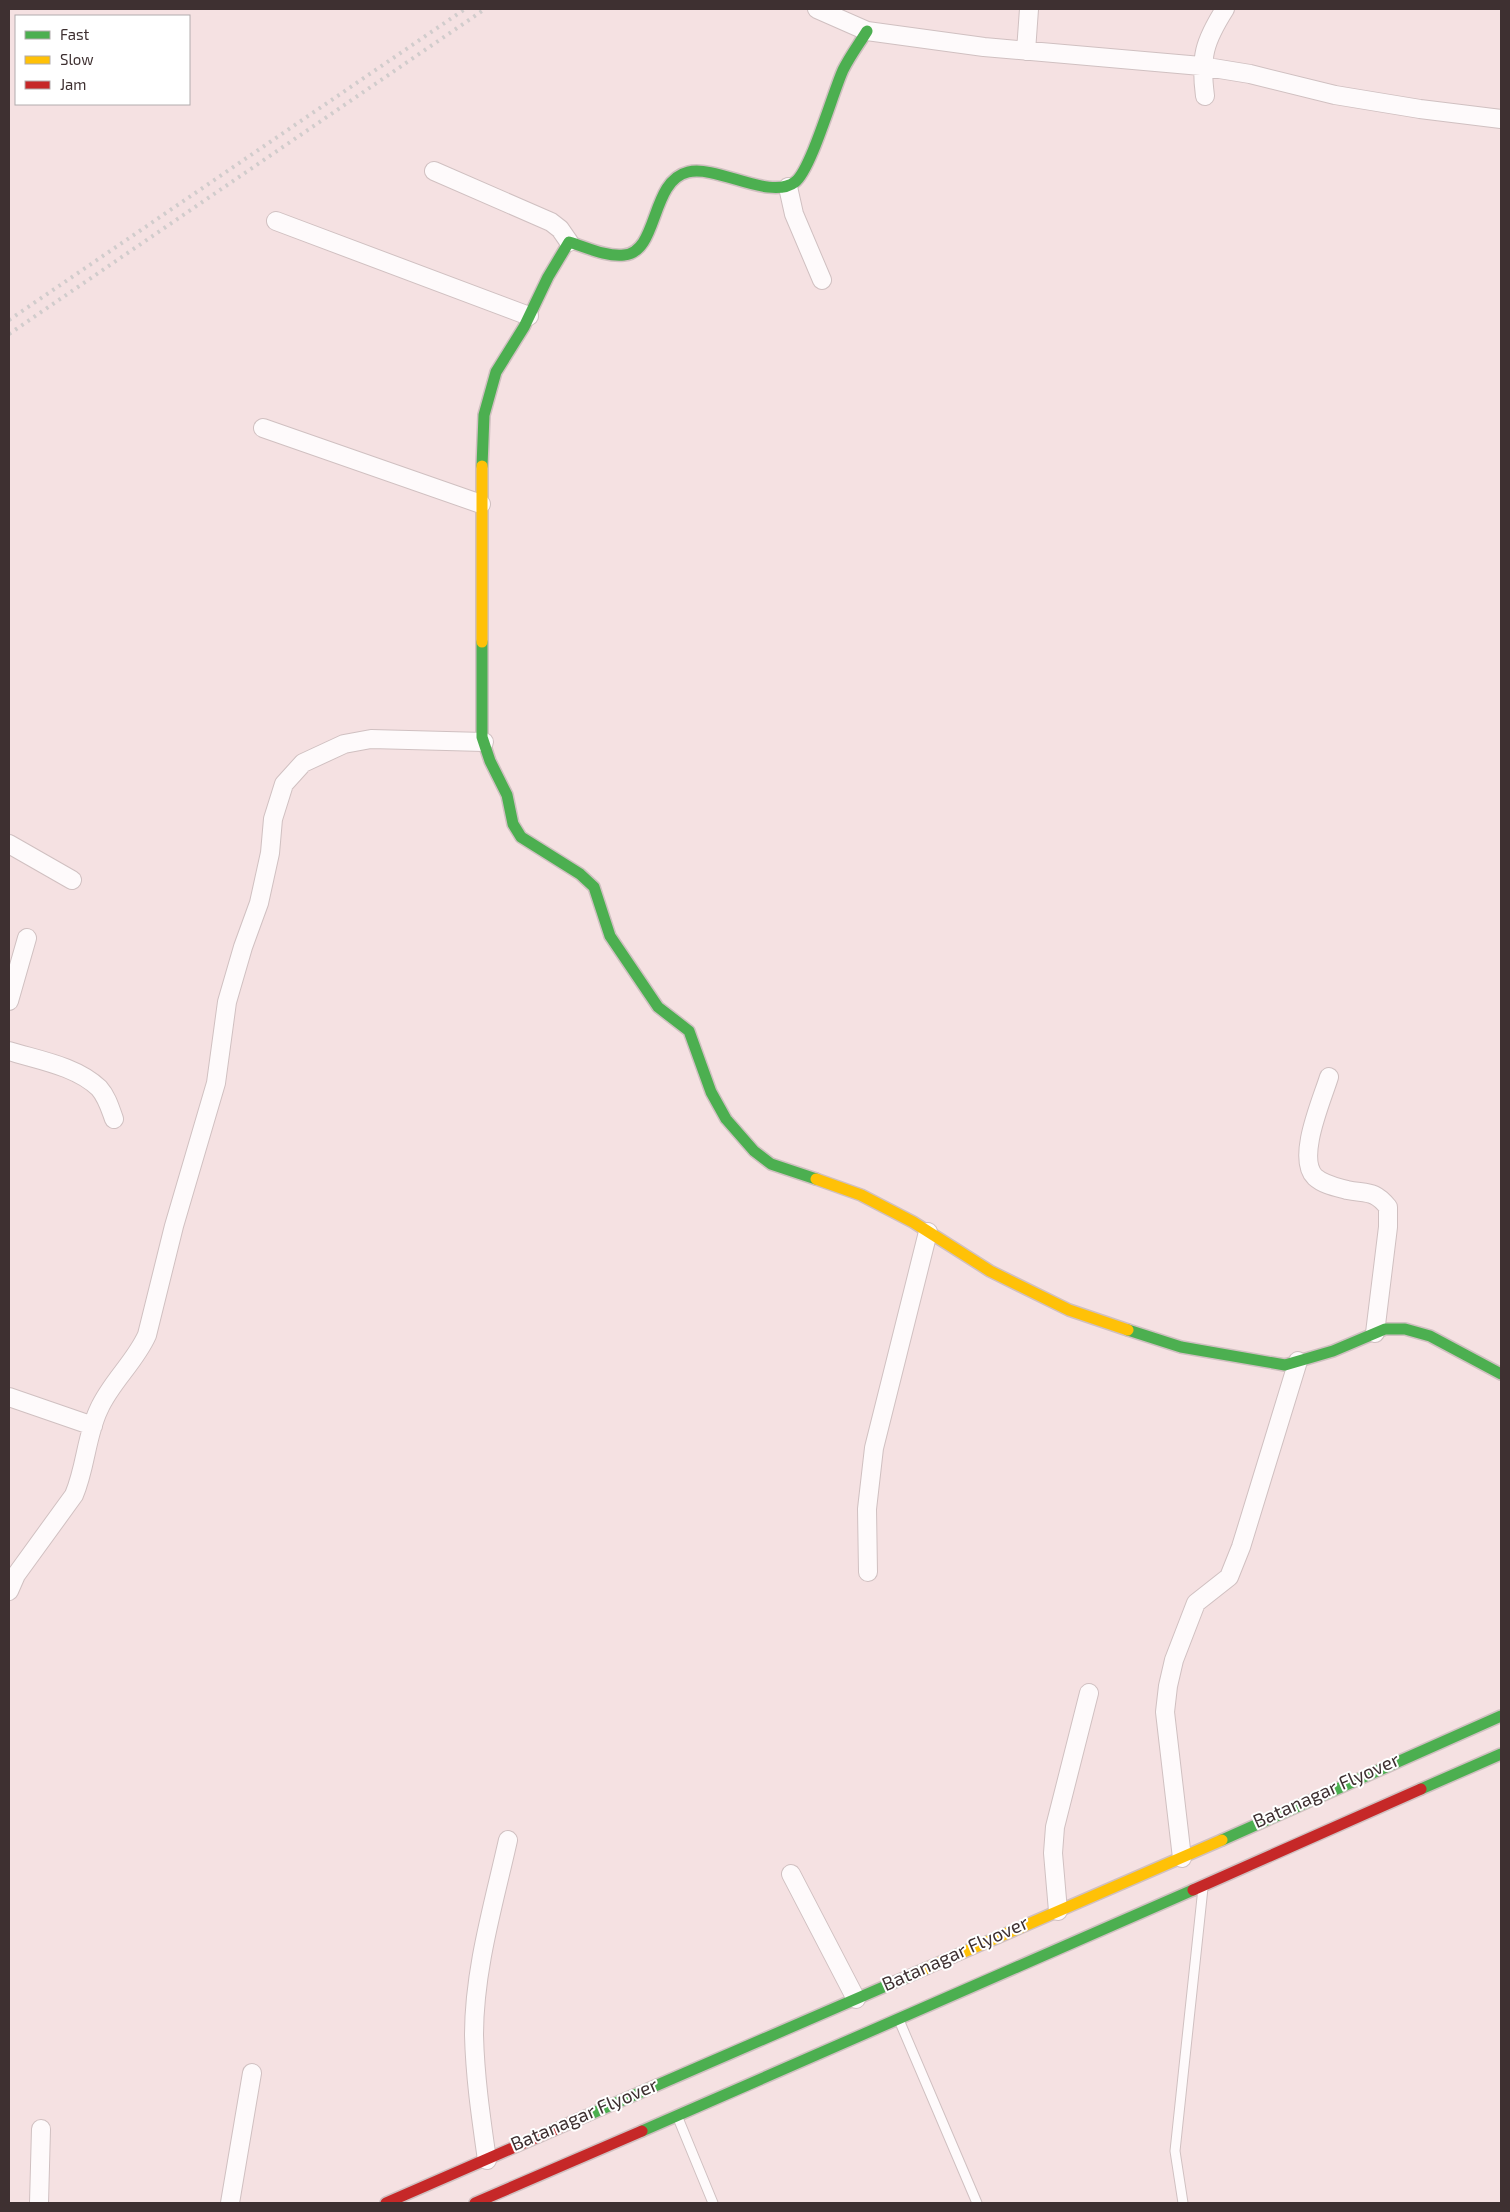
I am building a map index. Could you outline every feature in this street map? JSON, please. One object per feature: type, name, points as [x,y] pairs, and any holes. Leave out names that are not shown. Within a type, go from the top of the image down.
[{"type":"street","points":[[817,9],[867,31],[1026,51],[1201,66],[1250,74],[1335,95],[1420,109],[1501,119]]},
{"type":"street","points":[[1026,51],[1029,9]]},
{"type":"street","points":[[1205,96],[1201,66],[1210,33],[1225,9]]},
{"type":"street","points":[[434,171],[551,222],[560,229],[569,242],[618,256],[629,255],[639,249],[666,186],[675,177],[686,172],[702,169],[765,186],[788,187],[796,181],[817,141],[842,71],[867,31]]},
{"type":"street","points":[[788,187],[794,214],[822,280]]},
{"type":"street","points":[[276,221],[529,316]]},
{"type":"street","points":[[569,242],[548,276],[529,316],[496,372],[488,395],[484,415],[481,504],[484,742],[507,795],[513,824],[521,837],[580,874],[594,887],[610,936],[658,1008],[689,1031],[695,1043],[711,1092],[726,1119],[754,1151],[771,1164],[861,1195],[928,1232],[990,1271],[1068,1310],[1181,1347],[1285,1365],[1333,1351],[1385,1329],[1405,1329],[1430,1336],[1501,1374]]},
{"type":"street","points":[[263,428],[481,504]]},
{"type":"street","points":[[9,1591],[16,1575],[74,1495],[80,1482],[92,1426],[107,1392],[142,1348],[147,1335],[174,1226],[216,1083],[227,1002],[243,947],[259,903],[270,853],[273,819],[284,784],[303,763],[344,744],[371,739],[484,742]]},
{"type":"street","points":[[9,844],[72,880]]},
{"type":"street","points":[[9,1001],[27,938]]},
{"type":"street","points":[[9,1051],[72,1072],[84,1078],[98,1088],[108,1100],[114,1119]]},
{"type":"street","points":[[1329,1077],[1310,1138],[1307,1162],[1314,1176],[1327,1185],[1378,1196],[1388,1207],[1388,1227],[1375,1333]]},
{"type":"street","points":[[868,1572],[867,1509],[874,1448],[928,1232]]},
{"type":"street","points":[[1182,1858],[1166,1712],[1168,1686],[1174,1660],[1196,1603],[1229,1577],[1241,1547],[1298,1361]]},
{"type":"street","points":[[9,1397],[92,1426]]},
{"type":"street","points":[[1058,1911],[1053,1853],[1055,1827],[1089,1693]]},
{"type":"street","points":[[386,2203],[1354,1783],[1501,1716]]},
{"type":"street","points":[[475,2203],[678,2116],[1501,1754]]},
{"type":"street","points":[[487,2160],[478,2100],[474,2034],[478,1982],[484,1947],[508,1840]]},
{"type":"street","points":[[791,1874],[856,1999]]},
{"type":"street","points":[[230,2203],[252,2073]]},
{"type":"street","points":[[39,2203],[41,2129]]},
{"type":"lane","points":[[1184,2203],[1175,2151],[1203,1886]]},
{"type":"lane","points":[[899,2019],[977,2203]]},
{"type":"lane","points":[[678,2116],[713,2203]]},
{"type":"railway","points":[[9,320],[465,9]]},
{"type":"railway","points":[[9,334],[485,9]]},
{"type":"traffic: fast","points":[[482,466],[484,415],[496,372],[524,327],[548,277],[569,242],[610,255],[624,255],[635,251],[650,230],[660,201],[667,188],[676,178],[688,172],[714,173],[772,187],[784,187],[795,182],[808,163],[815,147],[843,70],[867,31]]},
{"type":"traffic: fast","points":[[482,642],[482,737],[490,761],[507,795],[513,824],[521,837],[580,874],[594,887],[610,936],[658,1007],[689,1031],[711,1092],[726,1119],[754,1151],[771,1164],[816,1179]]},
{"type":"traffic: fast","points":[[1128,1330],[1181,1347],[1285,1365],[1333,1351],[1385,1329],[1405,1329],[1430,1336],[1501,1374]]},
{"type":"traffic: fast","points":[[1222,1840],[1501,1716]]},
{"type":"traffic: fast","points":[[1421,1789],[1501,1754]]},
{"type":"traffic: fast","points":[[642,2131],[1193,1890]]},
{"type":"traffic: fast","points":[[586,2116],[925,1969]]},
{"type":"traffic: slow","points":[[482,466],[482,642]]},
{"type":"traffic: slow","points":[[816,1179],[861,1195],[913,1222],[990,1271],[1069,1310],[1128,1330]]},
{"type":"traffic: slow","points":[[925,1969],[1222,1840]]},
{"type":"traffic: jam","points":[[1193,1890],[1421,1789]]},
{"type":"traffic: jam","points":[[386,2203],[586,2116]]},
{"type":"traffic: jam","points":[[475,2203],[642,2131]]}]
